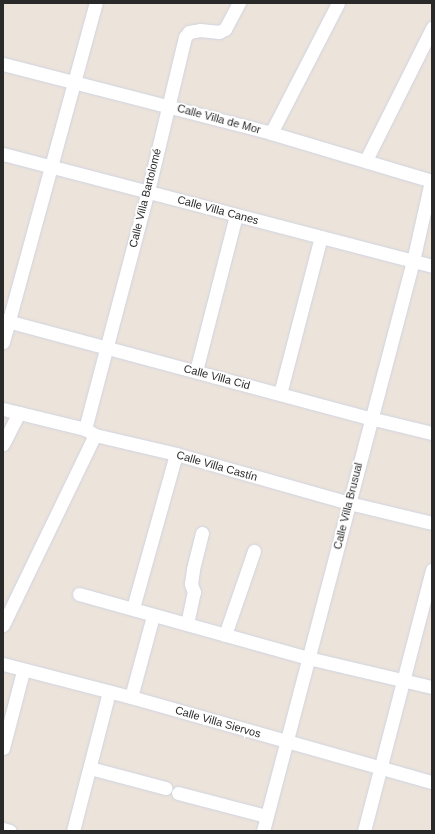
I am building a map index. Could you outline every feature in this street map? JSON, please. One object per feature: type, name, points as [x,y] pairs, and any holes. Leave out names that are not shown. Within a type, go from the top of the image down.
[{"type":"street","points":[[3,342],[6,320],[52,167],[96,3]]},
{"type":"street","name":"Calle Villa Bartolomé","points":[[3,625],[90,432],[106,347],[148,191],[167,105],[185,37],[189,32],[200,30],[220,32],[225,29],[239,3]]},
{"type":"street","points":[[271,133],[338,3]]},
{"type":"street","points":[[366,160],[432,28]]},
{"type":"street","name":"Calle Villa de Mor","points":[[3,64],[271,133],[366,160],[432,181]]},
{"type":"street","name":"Calle Villa Canes","points":[[3,154],[432,266]]},
{"type":"street","name":"Calle Villa Brusual","points":[[263,831],[370,418],[413,261],[432,181]]},
{"type":"street","points":[[196,371],[236,215]]},
{"type":"street","points":[[280,394],[321,237]]},
{"type":"street","name":"Calle Villa Cid","points":[[6,320],[370,418],[432,433]]},
{"type":"street","name":"Calle Villa Castín","points":[[3,409],[176,454],[349,503],[432,523]]},
{"type":"street","points":[[3,444],[19,413]]},
{"type":"street","points":[[132,608],[176,454]]},
{"type":"street","points":[[187,624],[194,592],[191,584],[193,569],[202,533]]},
{"type":"street","points":[[225,635],[254,551]]},
{"type":"street","points":[[364,831],[382,767],[402,680],[432,570]]},
{"type":"street","points":[[79,594],[132,608],[153,616],[308,658],[432,687]]},
{"type":"street","points":[[130,697],[153,616]]},
{"type":"street","name":"Calle Villa Siervos","points":[[3,664],[23,671],[130,697],[432,782]]},
{"type":"street","points":[[3,748],[23,671]]},
{"type":"street","points":[[73,831],[109,692]]},
{"type":"street","points":[[90,768],[165,788]]},
{"type":"street","points":[[178,793],[266,816]]},
{"type":"street","points":[[3,829],[10,831]]}]
